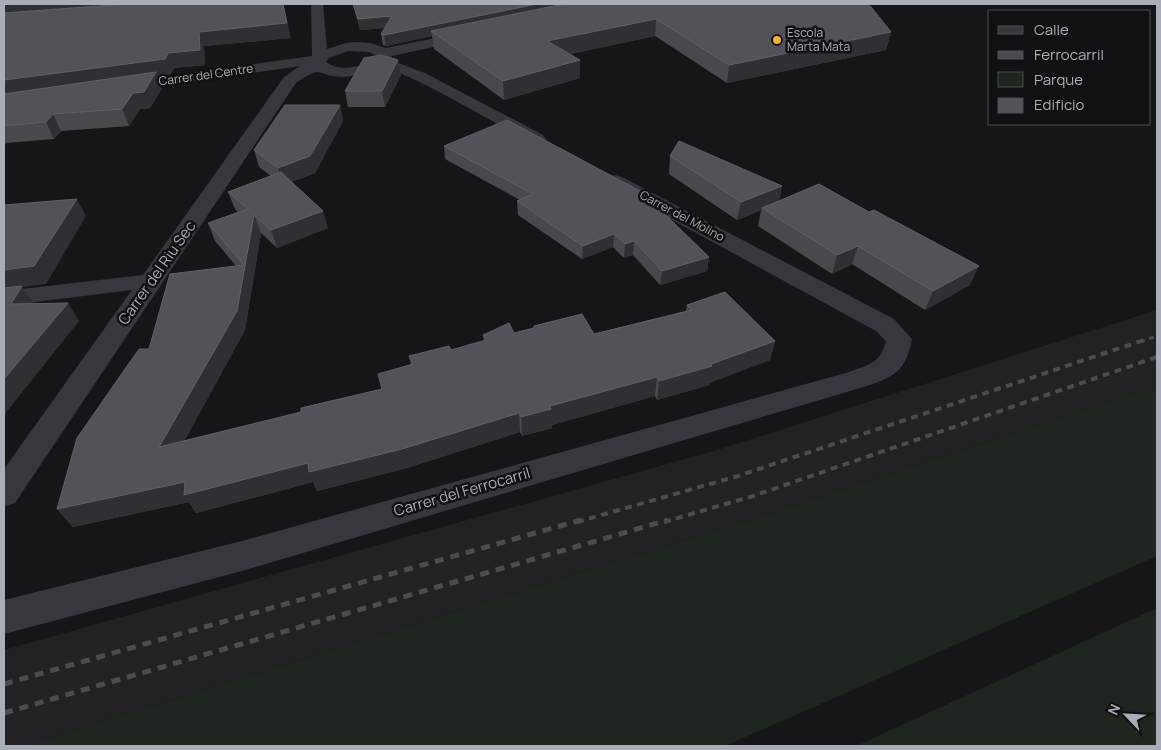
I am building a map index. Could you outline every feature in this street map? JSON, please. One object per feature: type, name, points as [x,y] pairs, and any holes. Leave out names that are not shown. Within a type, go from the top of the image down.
[{"type":"street","points":[[317,4],[320,62],[333,70],[356,70],[382,58],[486,31]]},
{"type":"street","points":[[320,40],[324,43],[346,47],[369,47],[394,65],[419,76],[551,146]]},
{"type":"street","name":"Carrer del Riu Sec","points":[[4,494],[290,80],[320,62],[327,52],[346,47]]},
{"type":"street","name":"Carrer del Centre","points":[[112,88],[320,62]]},
{"type":"street","name":"Carrer del Molino","points":[[595,170],[885,325],[899,339]]},
{"type":"street","points":[[4,298],[152,281]]},
{"type":"street","name":"Carrer del Ferrocarril","points":[[4,616],[242,556],[857,379],[890,366],[897,354],[899,339]]},
{"type":"shaded area","points":[[1157,310],[1157,385],[766,515],[24,746],[4,746],[4,650],[717,450]]},
{"type":"green space","points":[[1157,385],[1157,556],[725,746],[24,746],[766,515]]},
{"type":"green space","points":[[1157,608],[1157,746],[856,746]]},
{"type":"building","points":[[126,4],[283,4],[287,23],[199,32],[200,50],[168,53],[165,59],[4,80],[4,13]]},
{"type":"building","points":[[353,4],[537,4],[384,35],[381,34],[392,16],[358,19]]},
{"type":"building","points":[[564,4],[867,4],[891,32],[729,65],[656,19],[547,41],[580,60],[503,81],[431,31]]},
{"type":"building","points":[[381,55],[398,60],[382,91],[345,91],[364,58]]},
{"type":"building","points":[[156,72],[144,92],[133,93],[122,109],[53,114],[46,122],[4,126],[4,94]]},
{"type":"building","points":[[285,105],[340,105],[310,156],[278,168],[254,150]]},
{"type":"building","points":[[507,120],[642,192],[709,257],[662,271],[634,241],[625,244],[614,234],[583,246],[517,201],[533,194],[444,146]]},
{"type":"building","points":[[679,141],[782,186],[741,202],[670,156]]},
{"type":"building","points":[[281,172],[323,211],[271,230],[254,215],[237,311],[159,447],[301,412],[301,408],[382,389],[378,374],[413,364],[409,356],[449,346],[451,350],[486,340],[483,335],[509,323],[514,333],[582,314],[594,334],[692,310],[687,305],[725,292],[775,341],[711,364],[712,366],[659,381],[657,377],[550,406],[551,409],[521,417],[519,413],[402,449],[309,472],[308,463],[184,495],[185,482],[57,509],[77,438],[139,349],[149,349],[170,274],[244,265],[208,223],[248,209],[228,192]]},
{"type":"building","points":[[819,184],[869,212],[874,210],[979,266],[933,291],[858,246],[837,255],[762,208]]},
{"type":"building","points":[[77,199],[34,266],[4,270],[4,205]]},
{"type":"building","points":[[22,286],[11,304],[68,303],[4,379],[4,288]]},
{"type":"railway","points":[[1140,342],[1157,336]]},
{"type":"railway","points":[[577,522],[738,476],[1144,340]]},
{"type":"railway","points":[[664,522],[753,496],[1157,357]]},
{"type":"railway","points":[[4,684],[581,520]]},
{"type":"railway","points":[[4,713],[668,520]]},
{"type":"place","name":"Escola Marta Mata","points":[[777,40]]}]
